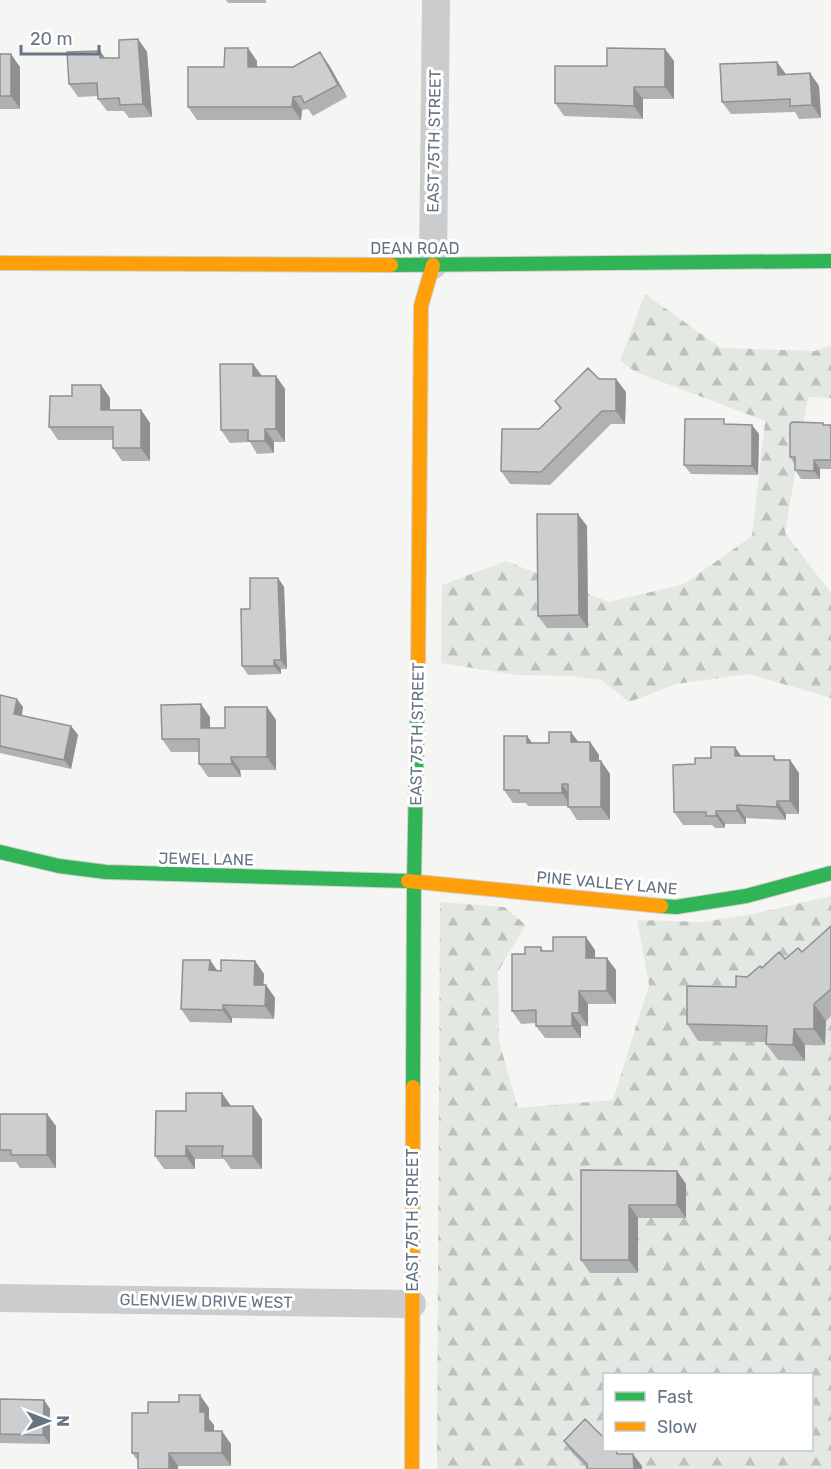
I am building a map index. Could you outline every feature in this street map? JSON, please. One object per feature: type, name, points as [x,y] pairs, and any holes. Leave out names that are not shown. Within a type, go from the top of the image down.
[{"type":"street","name":"EAST 75TH STREET","points":[[412,1469],[414,881],[421,306],[426,282],[433,265],[436,0]]},
{"type":"street","name":"DEAN ROAD","points":[[0,263],[433,265],[831,261]]},
{"type":"street","name":"JEWEL LANE","points":[[0,852],[59,866],[130,874],[414,881]]},
{"type":"street","name":"PINE VALLEY LANE","points":[[414,881],[676,907],[746,896],[831,873]]},
{"type":"street","name":"GLENVIEW DRIVE WEST","points":[[0,1298],[412,1304]]},
{"type":"green space","points":[[645,294],[721,348],[815,351],[831,345],[831,398],[808,397],[785,533],[831,593],[831,698],[749,674],[676,684],[629,702],[601,680],[572,676],[517,675],[441,663],[442,585],[506,561],[609,602],[684,584],[752,536],[765,421],[636,372],[620,361]]},
{"type":"green space","points":[[831,896],[831,1469],[437,1469],[440,902],[504,907],[526,925],[498,971],[499,1041],[518,1108],[613,1100],[649,985],[637,920],[703,922],[753,914]]},
{"type":"building","points":[[138,39],[143,104],[120,105],[119,98],[98,99],[97,83],[69,84],[67,52],[100,51],[100,58],[119,58],[119,40]]},
{"type":"building","points":[[225,48],[248,48],[248,67],[293,67],[320,52],[338,85],[304,103],[301,96],[293,97],[292,107],[188,107],[188,67],[224,67]]},
{"type":"building","points":[[607,48],[665,49],[665,87],[634,87],[634,106],[555,103],[555,66],[607,66]]},
{"type":"building","points":[[0,54],[11,54],[11,96],[0,96]]},
{"type":"building","points":[[777,62],[778,75],[810,73],[812,105],[790,106],[790,99],[722,102],[720,64]]},
{"type":"building","points":[[220,364],[253,364],[253,376],[276,376],[276,429],[265,429],[265,441],[248,441],[248,430],[221,430]]},
{"type":"building","points":[[588,368],[599,379],[616,379],[616,411],[602,411],[541,472],[501,471],[502,429],[539,429],[561,408],[555,401]]},
{"type":"building","points":[[72,385],[101,385],[101,410],[141,410],[141,448],[113,448],[113,427],[49,427],[50,396],[72,396]]},
{"type":"building","points":[[685,419],[724,419],[724,424],[752,425],[752,466],[684,465]]},
{"type":"building","points":[[792,422],[831,425],[831,460],[814,460],[814,471],[795,470],[795,457],[790,457],[790,424]]},
{"type":"building","points":[[537,514],[578,514],[579,615],[538,616]]},
{"type":"building","points":[[250,578],[278,578],[281,660],[274,660],[274,666],[242,666],[241,609],[250,609]]},
{"type":"building","points":[[0,695],[17,699],[14,714],[71,726],[64,760],[0,746]]},
{"type":"building","points":[[201,704],[201,728],[225,728],[225,707],[267,707],[267,757],[231,757],[232,764],[199,764],[199,739],[162,739],[161,705]]},
{"type":"building","points":[[549,732],[571,732],[571,742],[590,742],[590,761],[601,761],[601,807],[568,807],[568,784],[562,784],[562,793],[519,793],[519,790],[504,790],[504,736],[527,736],[527,743],[549,743]]},
{"type":"building","points":[[711,747],[735,747],[735,756],[774,756],[774,760],[790,760],[790,801],[777,801],[777,807],[737,805],[737,811],[716,811],[716,816],[706,816],[706,812],[674,812],[673,765],[695,764],[695,758],[711,758]]},
{"type":"building","points":[[831,926],[831,989],[814,1004],[814,1029],[794,1029],[793,1045],[766,1044],[767,1026],[687,1024],[687,986],[736,987],[736,976],[747,977],[760,966],[762,968],[779,952],[785,959],[798,948],[802,952]]},
{"type":"building","points":[[553,937],[586,937],[586,958],[607,958],[607,991],[579,991],[579,1013],[572,1013],[572,1026],[536,1026],[536,1010],[512,1011],[512,954],[525,954],[525,947],[541,947],[541,951],[553,951]]},
{"type":"building","points":[[183,960],[210,960],[209,970],[221,971],[221,960],[255,961],[254,985],[266,985],[265,1006],[223,1005],[223,1010],[181,1009]]},
{"type":"building","points":[[186,1093],[222,1093],[222,1106],[253,1106],[253,1156],[222,1156],[223,1146],[186,1146],[186,1156],[155,1156],[156,1111],[186,1111]]},
{"type":"building","points":[[0,1114],[47,1114],[47,1155],[11,1155],[11,1150],[0,1150]]},
{"type":"building","points":[[581,1170],[677,1171],[677,1205],[629,1205],[629,1260],[581,1260]]},
{"type":"building","points":[[179,1395],[200,1395],[200,1412],[205,1412],[205,1431],[222,1431],[222,1453],[169,1453],[169,1469],[138,1469],[138,1453],[132,1453],[132,1413],[148,1413],[148,1402],[179,1402]]},
{"type":"building","points":[[0,1399],[44,1400],[43,1435],[0,1434]]},
{"type":"building","points":[[585,1419],[603,1437],[603,1451],[633,1454],[634,1469],[587,1469],[587,1464],[564,1441]]},
{"type":"traffic: fast","points":[[391,265],[831,261]]},
{"type":"traffic: fast","points":[[413,1087],[418,673]]},
{"type":"traffic: fast","points":[[0,852],[59,866],[106,872],[408,881]]},
{"type":"traffic: fast","points":[[661,906],[676,907],[746,896],[831,873]]},
{"type":"traffic: slow","points":[[0,263],[391,265]]},
{"type":"traffic: slow","points":[[418,673],[421,306],[433,265]]},
{"type":"traffic: slow","points":[[408,881],[661,906]]},
{"type":"traffic: slow","points":[[412,1469],[413,1087]]}]
